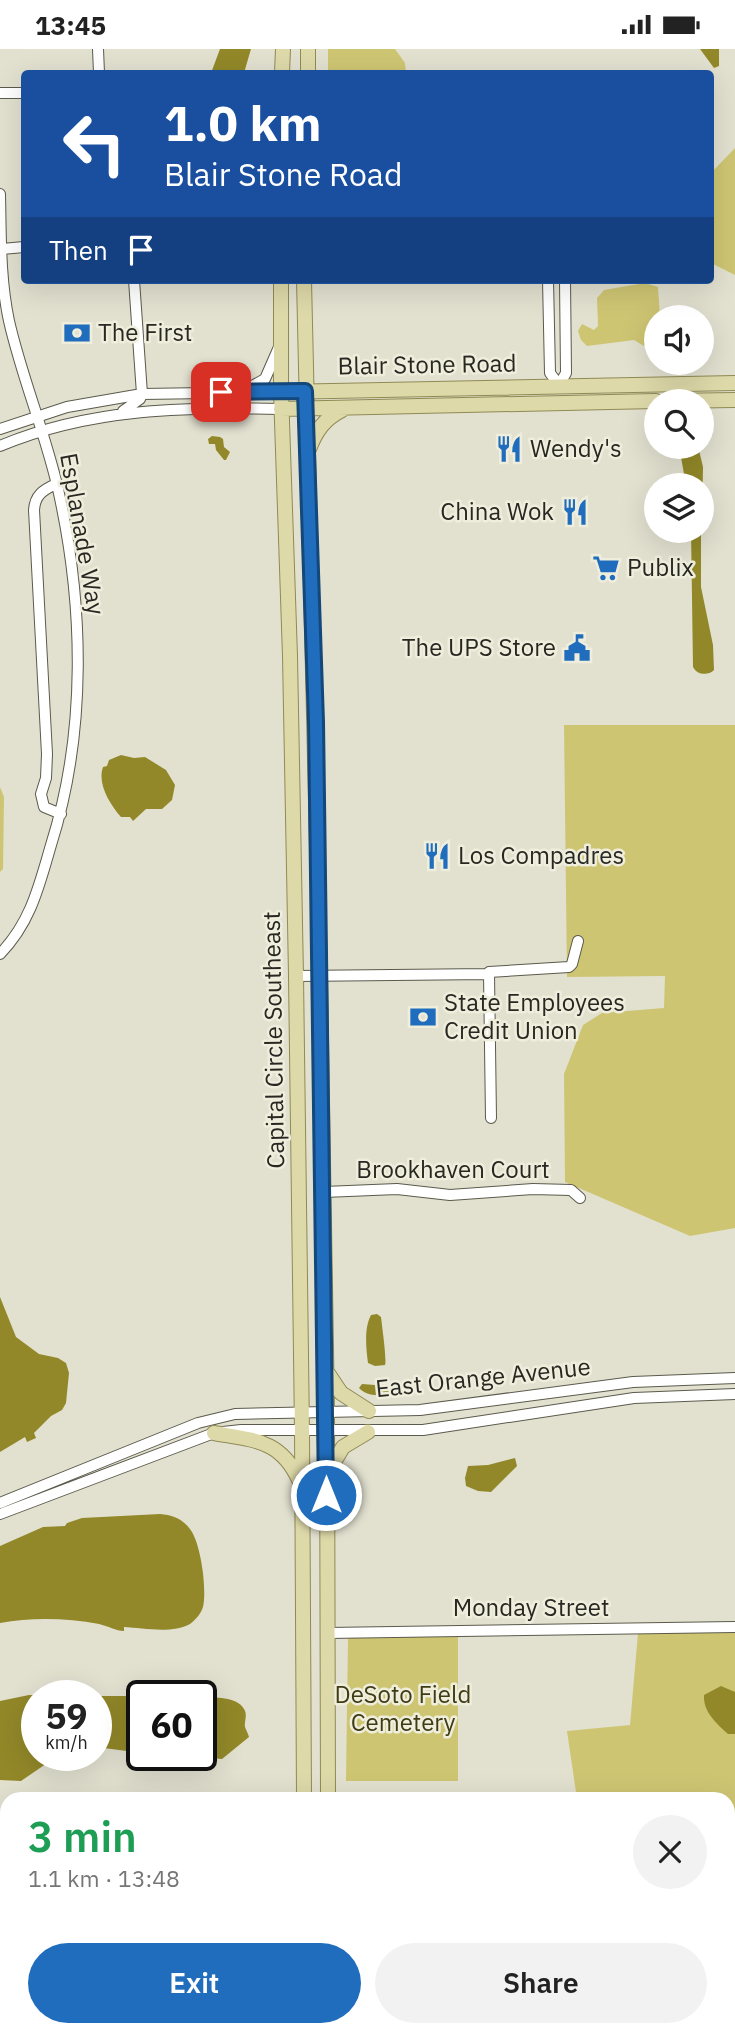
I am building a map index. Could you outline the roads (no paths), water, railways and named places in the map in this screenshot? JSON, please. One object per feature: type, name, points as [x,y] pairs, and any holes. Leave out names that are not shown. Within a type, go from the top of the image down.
[{"type":"main road","points":[[282,70],[283,49]]},
{"type":"main road","points":[[308,70],[309,49]]},
{"type":"main road","name":"Capital Circle Southeast","points":[[281,284],[281,409],[290,656],[296,976],[304,1792]]},
{"type":"main road","name":"Capital Circle Southeast","points":[[304,284],[324,1192],[328,1792]]},
{"type":"main road","name":"Blair Stone Road","points":[[281,392],[559,384],[735,383]]},
{"type":"main road","points":[[559,384],[559,402]]},
{"type":"main road","points":[[714,400],[735,400]]},
{"type":"main road","name":"Blair Stone Road","points":[[281,409],[644,401]]},
{"type":"main road","points":[[307,453],[315,433],[333,414],[344,409]]},
{"type":"main road","points":[[326,1371],[341,1393],[369,1411]]},
{"type":"main road","points":[[326,1475],[343,1447],[368,1432]]},
{"type":"main road","points":[[214,1433],[256,1441],[279,1450],[293,1467],[302,1485]]},
{"type":"street","points":[[98,49],[99,70]]},
{"type":"street","points":[[0,93],[21,93]]},
{"type":"street","name":"Esplanade Way","points":[[0,194],[5,324],[37,416],[56,484],[73,579],[77,630],[75,735],[61,814],[32,907],[17,937],[0,954]]},
{"type":"street","points":[[2,249],[21,247]]},
{"type":"street","points":[[119,414],[140,399],[142,394],[134,284]]},
{"type":"street","points":[[548,284],[550,373],[559,384],[566,373],[565,284]]},
{"type":"street","points":[[548,317],[565,316]]},
{"type":"street","points":[[240,392],[265,379],[282,342]]},
{"type":"street","name":"Blair Stone Road","points":[[0,429],[85,403],[142,394],[281,392]]},
{"type":"street","name":"Blair Stone Road","points":[[0,446],[41,430],[119,414],[162,410],[281,409]]},
{"type":"street","points":[[56,484],[36,497],[34,510],[47,754],[41,801],[44,807],[61,814]]},
{"type":"street","points":[[296,976],[489,973],[569,967],[578,940]]},
{"type":"street","points":[[489,973],[491,1118]]},
{"type":"street","name":"Brookhaven Court","points":[[324,1192],[397,1189],[450,1195],[533,1189],[571,1190],[580,1198]]},
{"type":"street","name":"East Orange Avenue","points":[[0,1503],[198,1423],[235,1414],[420,1410],[633,1382],[735,1378]]},
{"type":"street","name":"East Orange Avenue","points":[[0,1514],[214,1433],[242,1430],[368,1432],[452,1427],[634,1398],[735,1394]]},
{"type":"street","name":"Monday Street","points":[[328,1633],[735,1627]]},
{"type":"place","name":"The First","points":[[77,333]]},
{"type":"place","name":"Wendy's","points":[[509,449]]},
{"type":"place","name":"China Wok","points":[[575,512]]},
{"type":"place","name":"Publix","points":[[606,568]]},
{"type":"place","name":"The UPS Store","points":[[577,648]]},
{"type":"place","name":"Los Compadres","points":[[437,856]]},
{"type":"place","name":"State Employees Credit Union","points":[[423,1017]]},
{"type":"park label","name":"DeSoto Field Cemetery","points":[[403,1709]]}]
